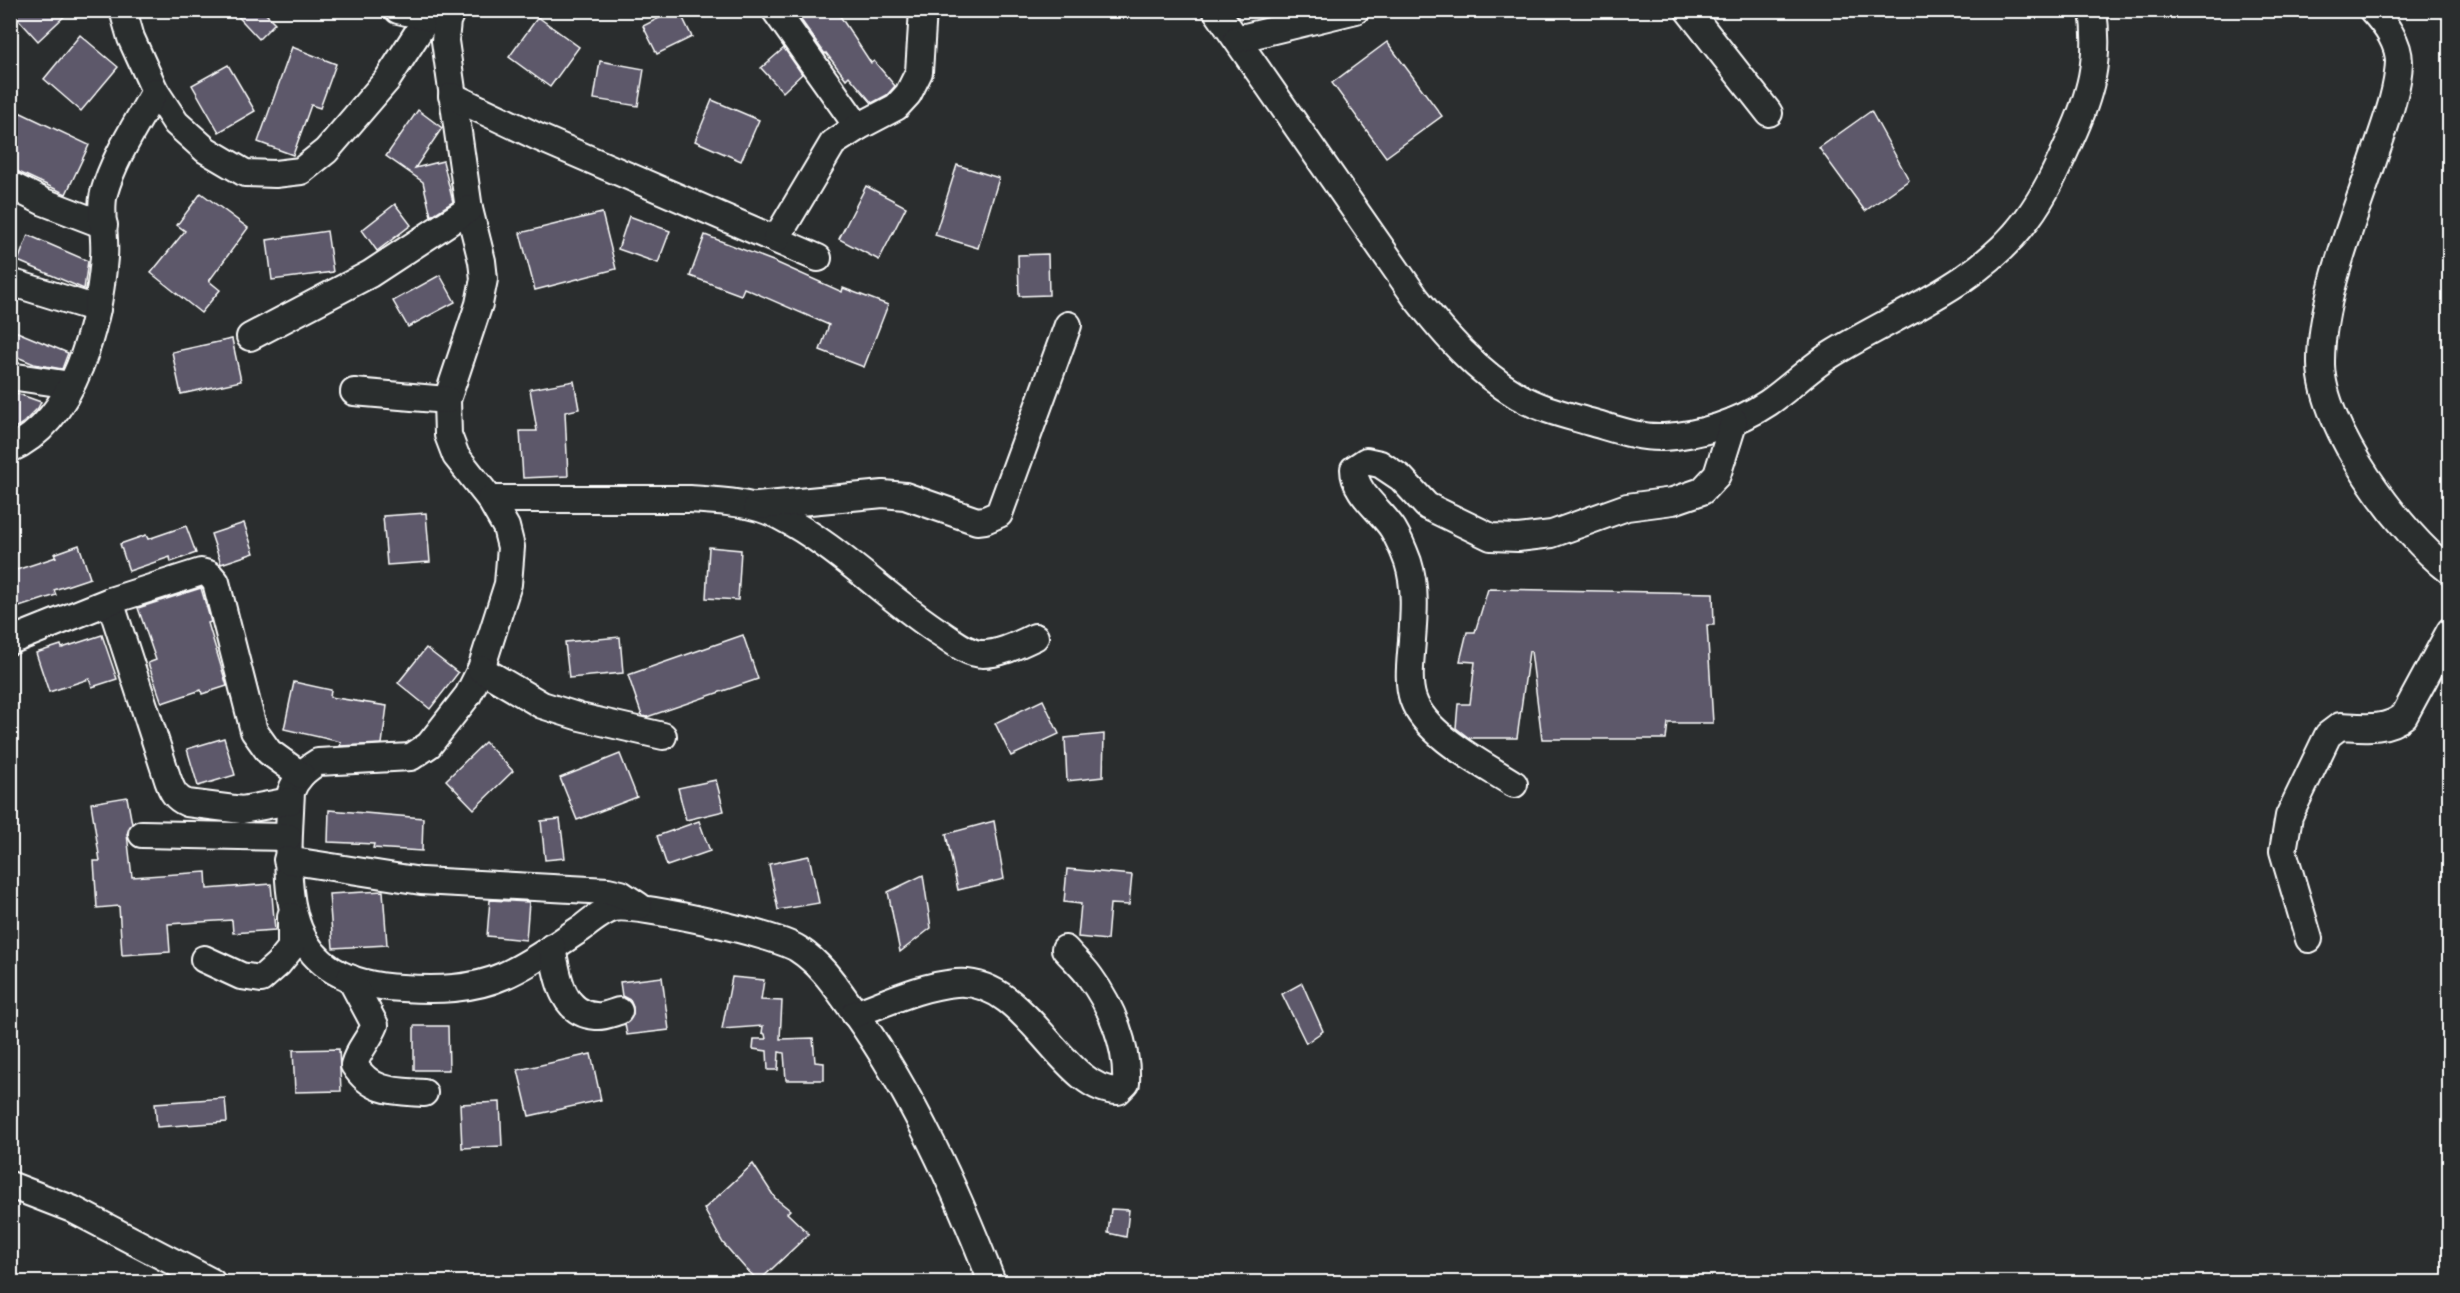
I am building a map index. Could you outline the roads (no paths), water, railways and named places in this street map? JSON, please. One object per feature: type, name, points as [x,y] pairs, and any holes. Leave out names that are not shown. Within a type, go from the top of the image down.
[{"type":"street","points":[[123,10],[130,38],[155,91],[176,123],[224,162],[245,173],[275,174],[301,171],[326,151],[442,16]]},
{"type":"street","points":[[398,10],[442,16]]},
{"type":"street","points":[[775,10],[858,127]]},
{"type":"street","points":[[776,239],[833,143],[896,107],[908,94],[919,72],[923,10]]},
{"type":"street","points":[[1216,10],[1416,298],[1445,336],[1477,368],[1520,398],[1553,411],[1642,437],[1666,437],[1703,432],[1734,421],[1766,404],[1830,355],[1946,290],[1995,255],[2027,220],[2059,167],[2086,104],[2095,59],[2096,35],[2093,10]]},
{"type":"street","points":[[1237,39],[1356,10]]},
{"type":"street","points":[[1688,10],[1769,113]]},
{"type":"street","points":[[2372,10],[2391,34],[2397,48],[2399,62],[2393,98],[2343,251],[2323,325],[2321,366],[2329,400],[2359,465],[2406,530],[2428,555],[2450,572]]},
{"type":"street","points":[[442,16],[469,209],[482,261],[484,279],[479,304],[447,400],[451,445],[465,469],[490,499],[509,536],[508,584],[481,669],[468,695],[429,744],[411,757],[318,762],[295,782],[290,801],[288,849],[296,923],[312,954],[327,966],[350,978],[390,987],[437,990],[471,985],[503,976],[612,909],[641,909],[777,939],[796,947],[831,979],[869,1032],[932,1144],[964,1210],[992,1282]]},
{"type":"street","points":[[10,449],[20,445],[39,430],[71,385],[84,354],[97,309],[104,255],[103,196],[109,178],[155,91]]},
{"type":"street","points":[[452,96],[538,137],[818,258]]},
{"type":"street","points":[[10,185],[44,202],[104,225]]},
{"type":"street","points":[[250,337],[370,274],[469,209]]},
{"type":"street","points":[[10,282],[97,309]]},
{"type":"street","points":[[490,499],[690,499],[753,506],[883,494],[905,496],[976,521],[985,520],[999,514],[1068,325]]},
{"type":"street","points":[[10,376],[71,385]]},
{"type":"street","points":[[354,392],[447,400]]},
{"type":"street","points":[[1514,784],[1448,739],[1429,724],[1417,708],[1411,683],[1414,607],[1408,564],[1393,529],[1359,489],[1354,477],[1354,469],[1366,461],[1380,464],[1401,478],[1427,506],[1491,537],[1518,538],[1552,534],[1627,507],[1673,501],[1702,491],[1717,475],[1734,421]]},
{"type":"street","points":[[753,506],[778,515],[804,531],[920,620],[963,648],[982,654],[1000,651],[1035,637]]},
{"type":"street","points":[[10,641],[110,601],[201,572],[213,578],[254,731],[269,752],[301,775]]},
{"type":"street","points":[[110,601],[168,780],[178,799],[187,803],[242,810],[290,801]]},
{"type":"street","points":[[2309,939],[2299,897],[2283,851],[2289,816],[2328,735],[2340,726],[2370,727],[2394,724],[2404,716],[2450,631]]},
{"type":"street","points":[[481,669],[542,705],[580,717],[663,735]]},
{"type":"street","points":[[142,834],[288,849],[422,881],[608,891],[630,899],[641,909]]},
{"type":"street","points":[[204,959],[241,975],[261,979],[291,948],[292,895]]},
{"type":"street","points":[[552,947],[559,986],[569,1003],[584,1013],[597,1016],[619,1011]]},
{"type":"street","points":[[855,1014],[925,988],[958,983],[979,984],[998,993],[1033,1024],[1062,1056],[1093,1084],[1110,1091],[1118,1091],[1126,1083],[1127,1066],[1122,1041],[1103,998],[1090,976],[1065,949]]},
{"type":"street","points":[[350,978],[375,1025],[368,1041],[357,1053],[354,1065],[361,1076],[380,1089],[424,1093]]},
{"type":"street","points":[[10,1185],[72,1209],[212,1282]]}]
